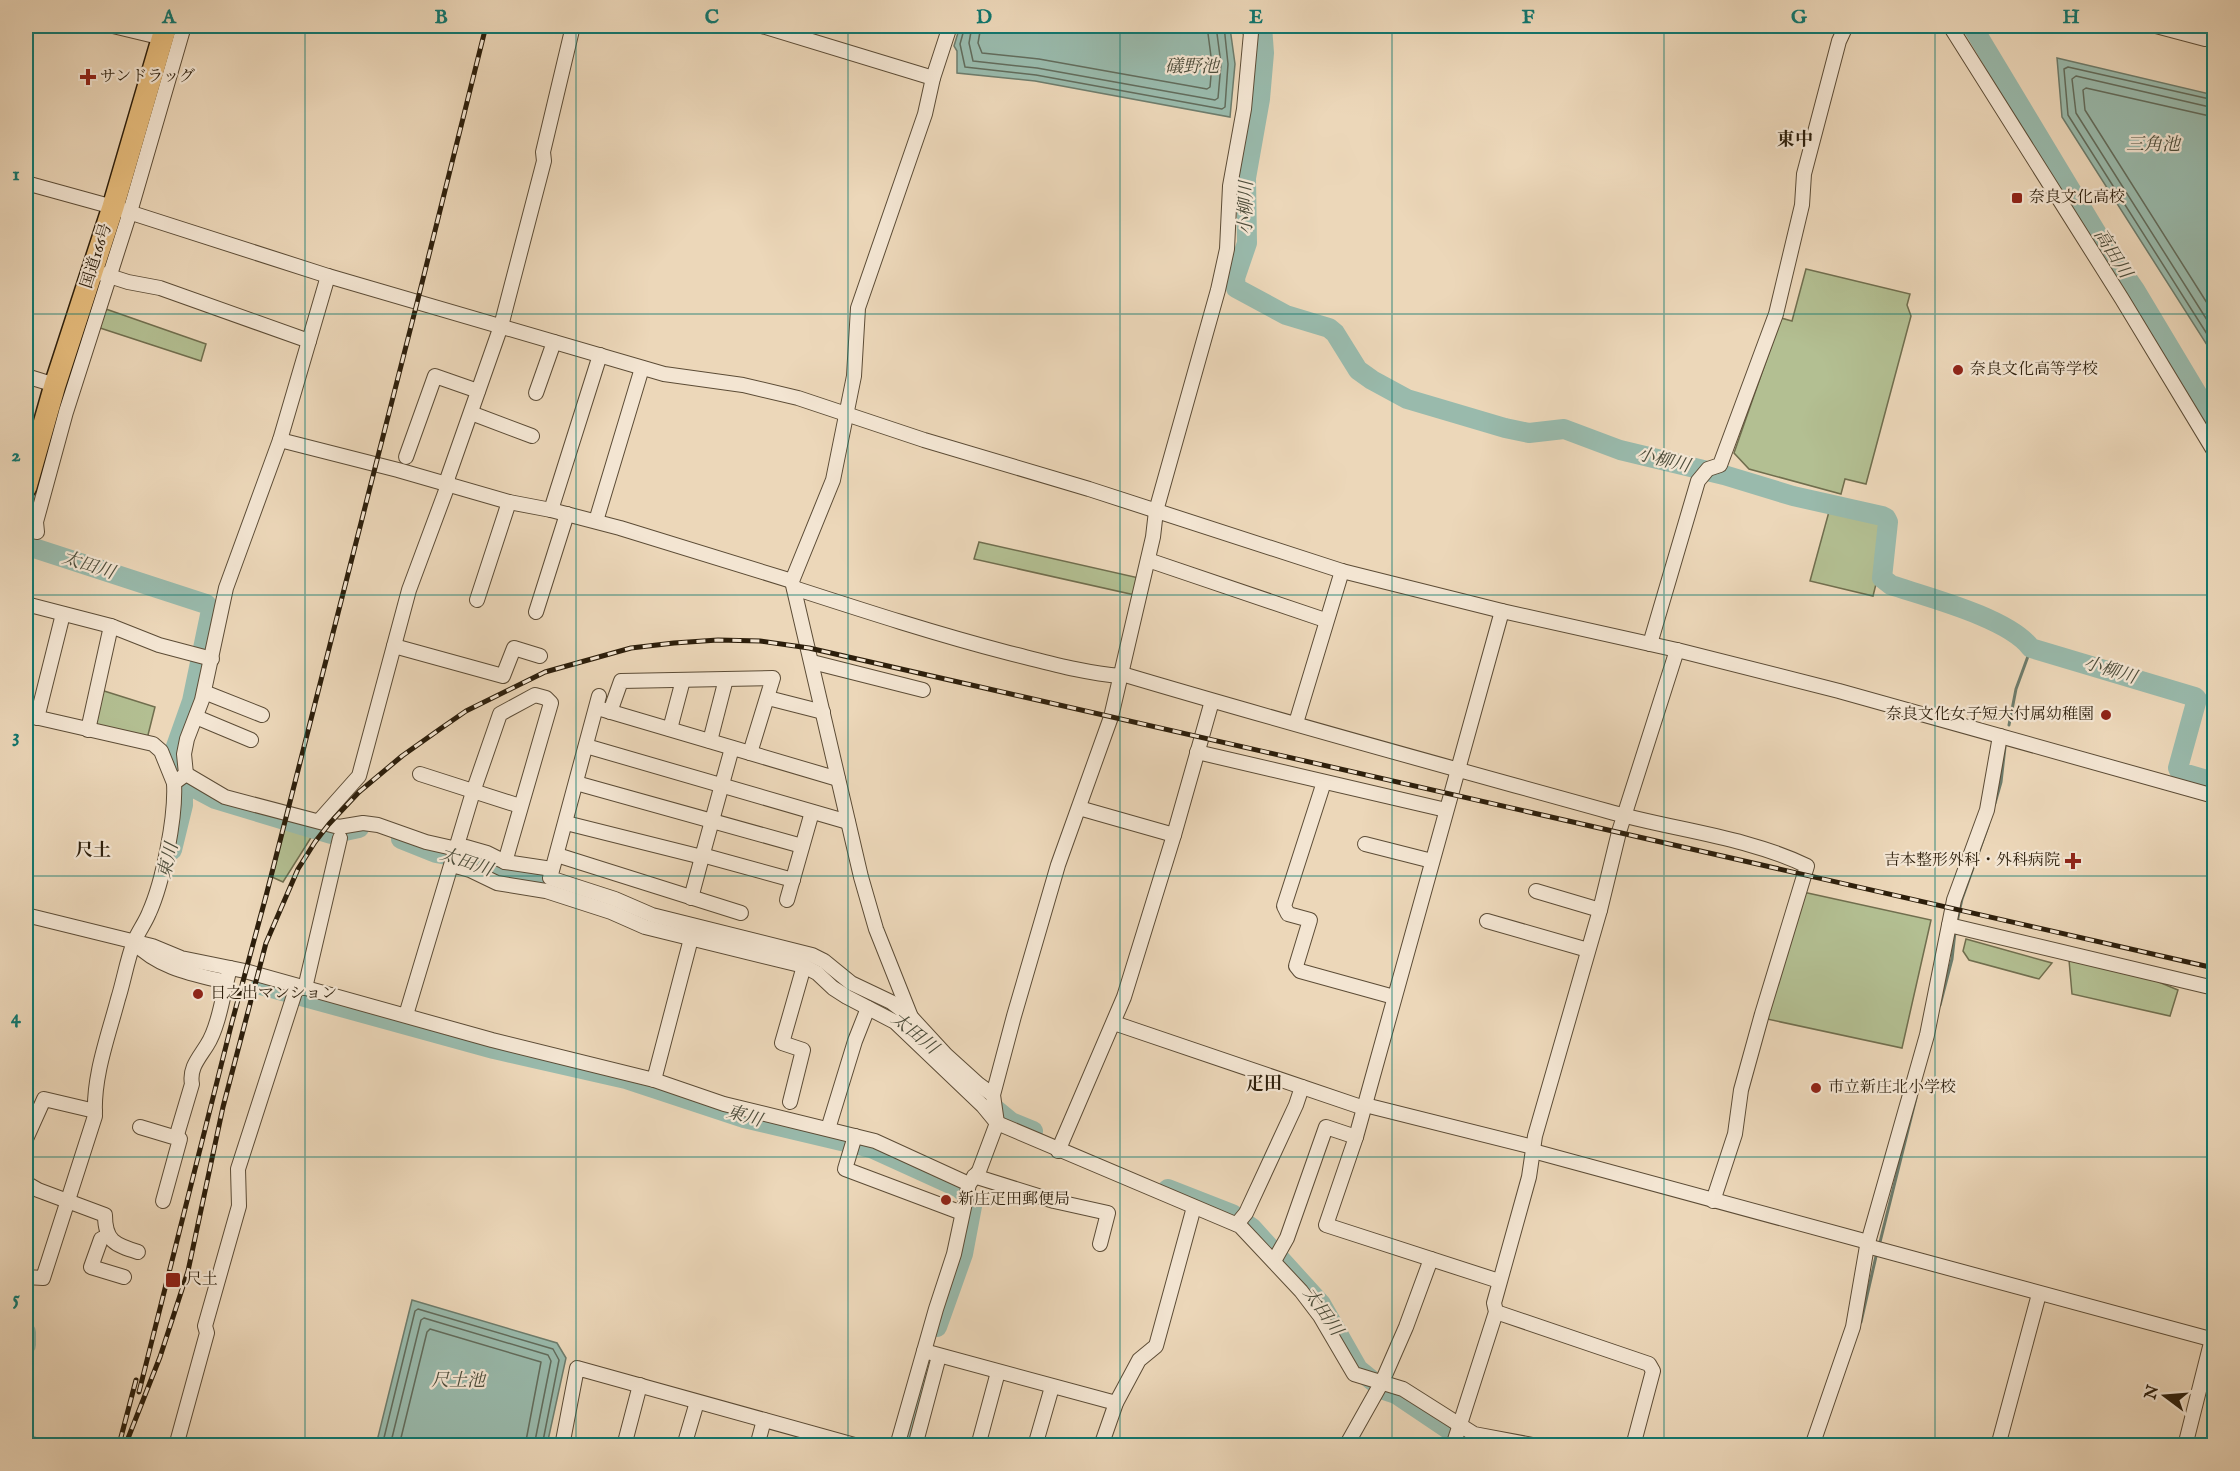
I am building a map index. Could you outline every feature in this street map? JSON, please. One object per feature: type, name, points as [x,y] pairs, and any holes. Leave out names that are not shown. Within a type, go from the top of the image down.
[{"type":"highway","name":"国道166号","points":[[26,487],[58,409],[55,385],[89,314],[123,210],[164,32]]},
{"type":"street","points":[[113,26],[164,32]]},
{"type":"street","points":[[123,210],[184,26]]},
{"type":"street","points":[[319,821],[359,776],[409,590],[448,485],[448,477],[501,326],[544,161],[543,152],[573,26]]},
{"type":"street","points":[[762,26],[933,78]]},
{"type":"street","points":[[911,1017],[876,929],[861,877],[793,584],[833,480],[854,376],[858,308],[925,114],[933,78],[950,26]]},
{"type":"street","points":[[915,1446],[932,1353],[964,1207],[971,1180],[979,1171],[997,1123],[993,1095],[1058,865],[1111,717],[1148,560],[1156,511],[1218,290],[1227,249],[1230,186],[1244,109],[1249,64],[1251,33],[1247,26]]},
{"type":"street","points":[[1650,644],[1698,481],[1706,472],[1720,465],[1776,314],[1802,205],[1804,174],[1839,41],[1846,26]]},
{"type":"street","points":[[1950,26],[2122,299],[2214,452]]},
{"type":"street","points":[[2156,26],[2209,38]]},
{"type":"street","points":[[26,183],[123,210],[328,276],[642,368],[664,374],[743,384],[798,398],[1342,571],[1502,611],[1677,650],[2214,796]]},
{"type":"street","points":[[103,274],[160,288],[309,341]]},
{"type":"street","points":[[186,774],[184,754],[187,740],[204,692],[226,588],[280,441],[328,276]]},
{"type":"street","points":[[37,532],[36,522],[58,409],[89,314]]},
{"type":"street","points":[[536,393],[554,342]]},
{"type":"street","points":[[551,510],[600,355]]},
{"type":"street","points":[[596,521],[642,368]]},
{"type":"street","points":[[26,376],[55,385]]},
{"type":"street","points":[[406,457],[435,376],[478,391]]},
{"type":"street","points":[[471,413],[532,436]]},
{"type":"street","points":[[280,441],[398,470],[509,502],[596,521],[961,640],[1038,660],[1122,675],[1625,816],[1722,837],[1808,866],[1759,1025],[1741,1090],[1734,1134],[1713,1201]]},
{"type":"street","points":[[477,600],[509,502]]},
{"type":"street","points":[[536,612],[567,514]]},
{"type":"street","points":[[1148,560],[1325,620]]},
{"type":"street","points":[[1296,723],[1325,620],[1342,571]]},
{"type":"street","points":[[26,604],[111,626],[159,645],[212,659]]},
{"type":"street","points":[[1498,1281],[1326,1225],[1356,1137],[1502,611]]},
{"type":"street","points":[[26,1277],[43,1278],[68,1201],[95,1111],[94,1094],[99,1069],[134,942],[149,913],[157,889],[175,802],[174,783],[161,751],[153,744],[31,717],[63,614]]},
{"type":"street","points":[[88,730],[111,626]]},
{"type":"street","points":[[394,646],[503,676],[514,648],[540,656]]},
{"type":"street","points":[[1453,1446],[1496,1312],[1494,1303],[1498,1281],[1529,1177],[1535,1136],[1600,910],[1619,832],[1677,650]]},
{"type":"street","points":[[812,662],[923,690]]},
{"type":"street","points":[[750,753],[773,678],[621,681],[602,705],[586,746],[550,878],[615,899],[692,933],[804,966],[817,973],[847,997],[895,1022],[983,1106],[997,1123],[1237,1224],[1274,1261],[1320,1316],[1354,1374],[1403,1389],[1474,1434],[1538,1446]]},
{"type":"street","points":[[711,741],[726,679]]},
{"type":"street","points":[[670,729],[683,680]]},
{"type":"street","points":[[204,692],[262,716]]},
{"type":"street","points":[[406,1015],[473,792],[500,714],[536,695],[546,698],[551,703],[505,862]]},
{"type":"street","points":[[768,698],[823,712]]},
{"type":"street","points":[[1058,1150],[1114,1023],[1174,835],[1212,701]]},
{"type":"street","points":[[602,705],[670,729],[838,779]]},
{"type":"street","points":[[196,717],[250,741]]},
{"type":"street","points":[[1812,1446],[1853,1327],[1867,1244],[1927,1035],[1954,900],[1987,810],[2000,736]]},
{"type":"street","points":[[586,746],[848,822]]},
{"type":"street","points":[[691,898],[732,748]]},
{"type":"street","points":[[1197,752],[1446,810]]},
{"type":"street","points":[[174,783],[186,774]]},
{"type":"street","points":[[186,774],[225,797],[339,827],[363,823],[378,825],[426,842],[457,849],[466,847],[487,853],[505,862],[552,869]]},
{"type":"street","points":[[420,774],[520,806]]},
{"type":"street","points":[[1324,782],[1284,906],[1288,914],[1310,920],[1296,966],[1300,971],[1394,997]]},
{"type":"street","points":[[576,783],[802,846]]},
{"type":"street","points":[[1079,808],[1174,835]]},
{"type":"street","points":[[788,900],[812,812]]},
{"type":"street","points":[[566,823],[793,880]]},
{"type":"street","points":[[176,1446],[207,1333],[205,1326],[239,1206],[238,1169],[298,989],[340,838]]},
{"type":"street","points":[[1365,844],[1432,861]]},
{"type":"street","points":[[556,855],[741,913]]},
{"type":"street","points":[[452,865],[470,870],[497,883],[546,891],[611,912],[645,927],[692,933],[812,955],[824,961],[851,983],[891,1002],[911,1017],[946,1055],[993,1095]]},
{"type":"street","points":[[1536,891],[1600,910]]},
{"type":"street","points":[[26,915],[152,946],[181,958],[230,968],[298,989],[406,1015],[492,1040],[654,1080],[724,1104],[874,1141],[971,1180],[1108,1213],[1100,1244]]},
{"type":"street","points":[[1487,921],[1588,950]]},
{"type":"street","points":[[1949,925],[2214,988]]},
{"type":"street","points":[[654,1080],[692,933]]},
{"type":"street","points":[[134,942],[145,954],[157,961],[226,982]]},
{"type":"street","points":[[790,1102],[803,1050],[782,1043],[804,966]]},
{"type":"street","points":[[176,1138],[192,1084],[191,1076],[201,1051],[207,1045],[218,1015],[230,968]]},
{"type":"street","points":[[828,1130],[855,1041],[868,1008]]},
{"type":"street","points":[[1114,1023],[1364,1106],[1533,1149],[2039,1294],[2214,1339],[2184,1446]]},
{"type":"street","points":[[1237,1224],[1246,1213],[1296,1105],[1302,1087]]},
{"type":"street","points":[[26,1139],[44,1099],[95,1111]]},
{"type":"street","points":[[140,1127],[180,1139],[163,1201]]},
{"type":"street","points":[[1274,1261],[1287,1238],[1326,1127],[1356,1137]]},
{"type":"street","points":[[855,1136],[845,1169],[964,1207]]},
{"type":"street","points":[[26,1183],[105,1215],[108,1236],[115,1243],[138,1252]]},
{"type":"street","points":[[1101,1446],[1116,1403],[1139,1360],[1156,1346],[1194,1207]]},
{"type":"street","points":[[108,1236],[101,1239],[92,1267],[124,1277]]},
{"type":"street","points":[[1346,1446],[1382,1382],[1406,1327],[1431,1259]]},
{"type":"street","points":[[1998,1446],[2039,1294]]},
{"type":"street","points":[[1496,1312],[1649,1364],[1653,1371],[1633,1446]]},
{"type":"street","points":[[932,1353],[1116,1403]]},
{"type":"street","points":[[897,1446],[932,1353]]},
{"type":"street","points":[[562,1446],[577,1368],[764,1420],[828,1441],[858,1446]]},
{"type":"street","points":[[978,1446],[998,1372]]},
{"type":"street","points":[[624,1446],[640,1385]]},
{"type":"street","points":[[1035,1446],[1053,1387]]},
{"type":"street","points":[[684,1446],[697,1402]]},
{"type":"street","points":[[757,1446],[764,1420]]},
{"type":"green space","points":[[1806,269],[1910,294],[1907,305],[1911,316],[1866,484],[1845,479],[1841,494],[1749,469],[1734,453],[1781,318],[1792,321]]},
{"type":"green space","points":[[103,308],[206,344],[201,361],[97,327]]},
{"type":"green space","points":[[1830,508],[1882,520],[1884,525],[1878,576],[1873,596],[1810,581]]},
{"type":"green space","points":[[979,542],[1139,578],[1135,595],[974,559]]},
{"type":"green space","points":[[101,690],[155,707],[147,739],[92,727]]},
{"type":"green space","points":[[286,822],[312,836],[283,882],[272,877]]},
{"type":"green space","points":[[1803,892],[1931,920],[1902,1048],[1767,1019]]},
{"type":"green space","points":[[1966,939],[2052,963],[2039,979],[1969,960],[1963,951]]},
{"type":"green space","points":[[2069,960],[2154,980],[2178,990],[2170,1016],[2072,994]]},
{"type":"water","name":"礒野池","points":[[960,26],[1227,26],[1230,28],[1235,64],[1230,117],[1035,81],[957,73],[957,51],[954,46]]},
{"type":"water","name":"三角池","points":[[2057,58],[2214,95],[2214,356],[2062,117]]},
{"type":"water","name":"尺土池","points":[[412,1300],[557,1343],[566,1358],[547,1445],[376,1445]]},
{"type":"waterway","name":"小柳川","points":[[1262,26],[1264,53],[1260,99],[1246,178],[1247,243],[1235,278],[1236,288],[1286,315],[1329,328],[1335,333],[1358,370],[1407,399],[1529,433],[1564,429],[1620,450],[1886,518],[1888,522],[1882,578],[1891,585],[1987,618],[2020,637],[2031,648],[2195,697],[2197,699],[2178,768],[2180,772],[2214,782]]},
{"type":"waterway","name":"高田川","points":[[1972,26],[2214,422]]},
{"type":"waterway","name":"太田川","points":[[59,416],[30,507],[26,538],[34,548],[206,604],[211,610],[192,701],[174,752],[175,767],[183,782],[215,799],[331,834],[359,828]]},
{"type":"waterway","points":[[2009,725],[2016,689],[2031,648]]},
{"type":"waterway","points":[[1995,803],[2001,782],[2005,747]]},
{"type":"waterway","name":"東川","points":[[172,850],[183,805],[183,782]]},
{"type":"waterway","points":[[1957,922],[1962,899],[1988,826]]},
{"type":"waterway","name":"太田川","points":[[401,839],[436,853],[463,858],[487,872],[561,889]]},
{"type":"waterway","points":[[1940,1005],[1952,959],[1955,932]]},
{"type":"waterway","name":"太田川","points":[[810,962],[837,982],[887,1009],[912,1028],[932,1048]]},
{"type":"waterway","name":"東川","points":[[177,963],[224,975]]},
{"type":"waterway","name":"東川","points":[[261,985],[494,1049],[626,1079],[744,1118],[871,1148],[959,1188],[973,1201],[963,1254],[937,1327]]},
{"type":"waterway","points":[[1879,1246],[1916,1098]]},
{"type":"waterway","name":"太田川","points":[[983,1099],[1011,1122],[1033,1131]]},
{"type":"waterway","name":"太田川","points":[[1168,1189],[1232,1214],[1252,1228],[1321,1304],[1358,1369],[1384,1390],[1396,1394],[1451,1431],[1471,1440],[1495,1446]]},
{"type":"waterway","points":[[1861,1322],[1877,1252]]},
{"type":"waterway","points":[[26,1332],[26,1345]]},
{"type":"waterway","name":"東川","points":[[905,1446],[929,1358]]},
{"type":"waterway","points":[[26,1443],[32,1446]]},
{"type":"railway","points":[[139,1392],[486,26]]},
{"type":"railway","points":[[125,1446],[160,1357],[188,1271],[223,1107],[266,943],[298,869],[315,842],[359,792],[402,756],[466,711],[545,672],[631,648],[718,640],[760,641],[809,648],[2214,968]]},
{"type":"railway","points":[[120,1441],[136,1380]]},
{"type":"place","name":"サンドラッグ","points":[[88,77]]},
{"type":"place","name":"奈良文化高校","points":[[2017,198]]},
{"type":"place","name":"奈良文化高等学校","points":[[1958,370]]},
{"type":"place","name":"奈良文化女子短大付属幼稚園","points":[[2106,715]]},
{"type":"place","name":"吉本整形外科・外科病院","points":[[2073,861]]},
{"type":"place","name":"日之出マンション","points":[[198,994]]},
{"type":"place","name":"市立新庄北小学校","points":[[1816,1088]]},
{"type":"place","name":"新庄疋田郵便局","points":[[946,1200]]},
{"type":"place","name":"尺土","points":[[173,1280]]},
{"type":"district","name":"東中","points":[[1795,140]]},
{"type":"district","name":"尺土","points":[[93,851]]},
{"type":"district","name":"疋田","points":[[1264,1084]]}]
